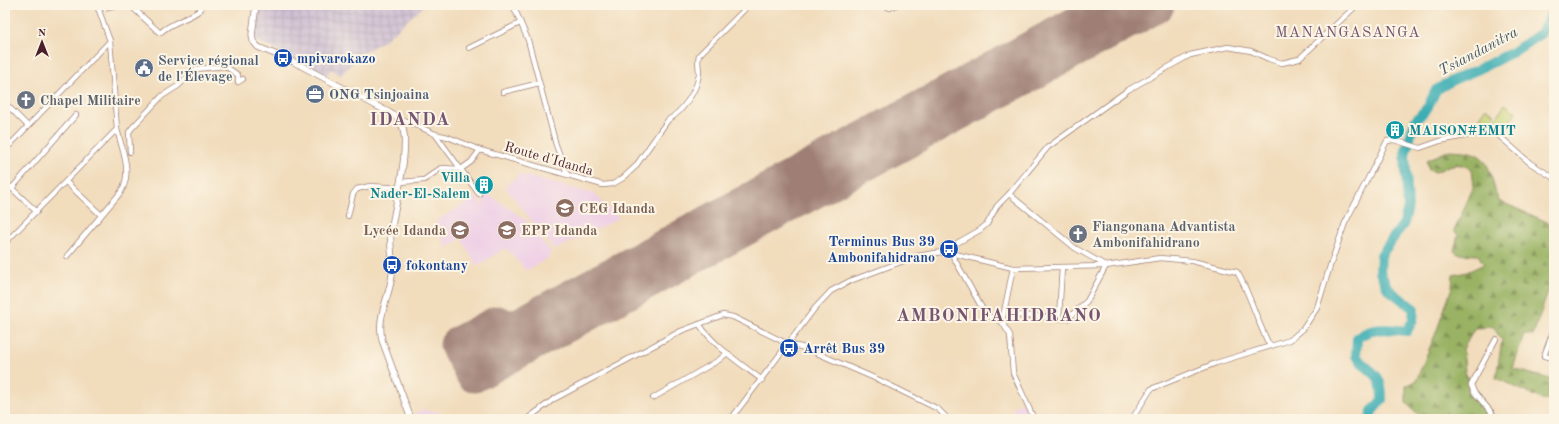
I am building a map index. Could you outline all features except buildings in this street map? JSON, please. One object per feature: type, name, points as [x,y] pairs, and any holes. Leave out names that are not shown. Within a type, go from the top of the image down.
[{"type":"street","points":[[67,256],[121,192],[126,183],[128,173],[118,129],[110,41],[97,7],[117,5]]},
{"type":"street","points":[[130,5],[160,33],[166,27],[192,16],[200,10],[201,5]]},
{"type":"street","points":[[256,5],[252,34],[253,41],[258,47],[294,62],[390,113],[400,121],[403,130],[404,158],[401,185],[391,234],[391,282],[380,319],[379,328],[411,419]]},
{"type":"street","points":[[513,5],[528,40],[556,145],[568,174]]},
{"type":"street","name":"Route d'Idanda","points":[[400,121],[407,121],[435,134],[448,137],[480,150],[603,185],[613,184],[623,178],[635,167],[668,120],[676,116],[692,95],[699,74],[698,55],[744,10],[747,5]]},
{"type":"street","points":[[883,5],[890,8],[896,5]]},
{"type":"street","points":[[951,253],[957,243],[980,230],[987,224],[997,206],[1009,194],[1048,146],[1128,90],[1190,55],[1228,47],[1251,51],[1282,63],[1299,59],[1357,5]]},
{"type":"street","points":[[469,48],[520,23]]},
{"type":"street","points":[[5,150],[110,41]]},
{"type":"street","points":[[130,152],[129,132],[132,128],[162,96],[178,86],[196,69],[225,66],[238,75],[238,82],[243,79]]},
{"type":"street","points":[[503,92],[539,83]]},
{"type":"street","points":[[5,103],[28,126]]},
{"type":"street","points":[[12,188],[76,115]]},
{"type":"street","points":[[5,243],[118,129]]},
{"type":"street","points":[[1132,419],[1151,390],[1216,363],[1290,340],[1303,329],[1317,308],[1345,222],[1387,141],[1398,141],[1420,148],[1440,141],[1484,132],[1496,133],[1530,163],[1554,178]]},
{"type":"street","points":[[435,134],[479,194]]},
{"type":"street","points":[[5,137],[11,144]]},
{"type":"street","points":[[348,216],[353,194],[360,187],[401,185],[424,180],[441,168],[461,169],[471,162],[480,150]]},
{"type":"street","points":[[5,182],[37,212]]},
{"type":"street","points":[[66,182],[101,215]]},
{"type":"street","points":[[1009,194],[1075,248],[1106,266]]},
{"type":"street","points":[[731,419],[815,308],[831,291],[850,281],[917,256],[942,252],[1013,268],[1106,266],[1160,258],[1192,261],[1237,272],[1263,334],[1270,346]]},
{"type":"street","points":[[951,253],[986,315],[1002,322],[1010,335],[1013,373],[1034,419]]},
{"type":"street","points":[[1002,322],[1020,315],[1067,319],[1087,301],[1106,266]]},
{"type":"street","points":[[1059,318],[1062,267]]},
{"type":"street","points":[[1002,322],[1013,268]]},
{"type":"street","points":[[527,419],[554,399],[675,334],[723,315],[733,317],[788,344],[804,348],[879,380],[938,409],[948,419]]},
{"type":"street","points":[[699,324],[705,333],[727,354],[762,380]]},
{"type":"street","points":[[1554,329],[1544,356],[1554,358]]},
{"type":"street","points":[[1488,419],[1492,413],[1474,392],[1471,385],[1496,339]]},
{"type":"street","points":[[653,398],[727,354]]},
{"type":"shaded area","points":[[260,5],[425,5],[385,40],[361,54],[341,75],[331,69],[327,75],[255,40]]},
{"type":"shaded area","name":"CEG Idanda","points":[[519,174],[594,194],[619,218],[555,250],[505,187]]},
{"type":"shaded area","points":[[485,192],[525,219],[551,252],[548,258],[526,271],[506,248],[477,266],[461,238],[447,249],[435,222],[477,196],[482,207],[484,200],[482,193]]},
{"type":"shaded area","points":[[1026,402],[1034,419],[1016,419],[1013,407]]},
{"type":"shaded area","points":[[427,409],[428,412],[438,411],[438,419],[416,419],[414,413]]},
{"type":"green space","points":[[1505,104],[1516,112],[1503,132],[1492,125]]},
{"type":"green space","points":[[1486,108],[1495,114],[1485,130],[1476,123]]},
{"type":"green space","points":[[1450,150],[1470,152],[1480,156],[1488,167],[1499,201],[1554,225],[1554,275],[1533,335],[1524,334],[1513,369],[1554,380],[1554,399],[1543,400],[1496,378],[1502,340],[1493,327],[1475,328],[1463,349],[1465,372],[1474,392],[1497,419],[1427,419],[1419,415],[1406,403],[1406,386],[1416,381],[1437,330],[1452,287],[1453,275],[1467,272],[1484,264],[1478,255],[1458,254],[1454,251],[1458,235],[1454,231],[1474,186],[1472,169],[1462,165],[1454,165],[1436,172],[1429,170],[1427,160]]},
{"type":"waterway","name":"Tsiandanitra","points":[[1370,419],[1372,411],[1382,400],[1380,383],[1375,374],[1356,356],[1357,338],[1363,334],[1381,329],[1407,331],[1413,320],[1414,309],[1388,289],[1380,272],[1381,255],[1404,223],[1408,207],[1405,154],[1415,121],[1428,107],[1436,90],[1453,80],[1513,52],[1540,34],[1550,18],[1553,5]]},
{"type":"runway","points":[[1113,5],[512,330],[498,324],[458,345],[474,374],[1156,5]]},
{"type":"place","name":"mpivarokazo","points":[[283,58]]},
{"type":"place","name":"Service régional de l'Élevage","points":[[144,68]]},
{"type":"place","name":"ONG Tsinjoaina","points":[[315,94]]},
{"type":"place","name":"Chapel Militaire","points":[[26,100]]},
{"type":"place","name":"MAISON#EMIT","points":[[1395,130]]},
{"type":"place","name":"Villa Nader-El-Salem","points":[[484,185]]},
{"type":"place","name":"CEG Idanda","points":[[565,208]]},
{"type":"place","name":"Lycée Idanda","points":[[460,230]]},
{"type":"place","name":"EPP Idanda","points":[[507,230]]},
{"type":"place","name":"Fiangonana Advantista Ambonifahidrano","points":[[1078,234]]},
{"type":"place","name":"Terminus Bus 39 Ambonifahidrano","points":[[949,249]]},
{"type":"place","name":"fokontany","points":[[392,265]]},
{"type":"place","name":"Arrêt Bus 39","points":[[789,348]]},
{"type":"district","name":"MANANGASANGA","points":[[1348,32]]},
{"type":"district","name":"IDANDA","points":[[410,119]]},
{"type":"district","name":"AMBONIFAHIDRANO","points":[[999,315]]}]
